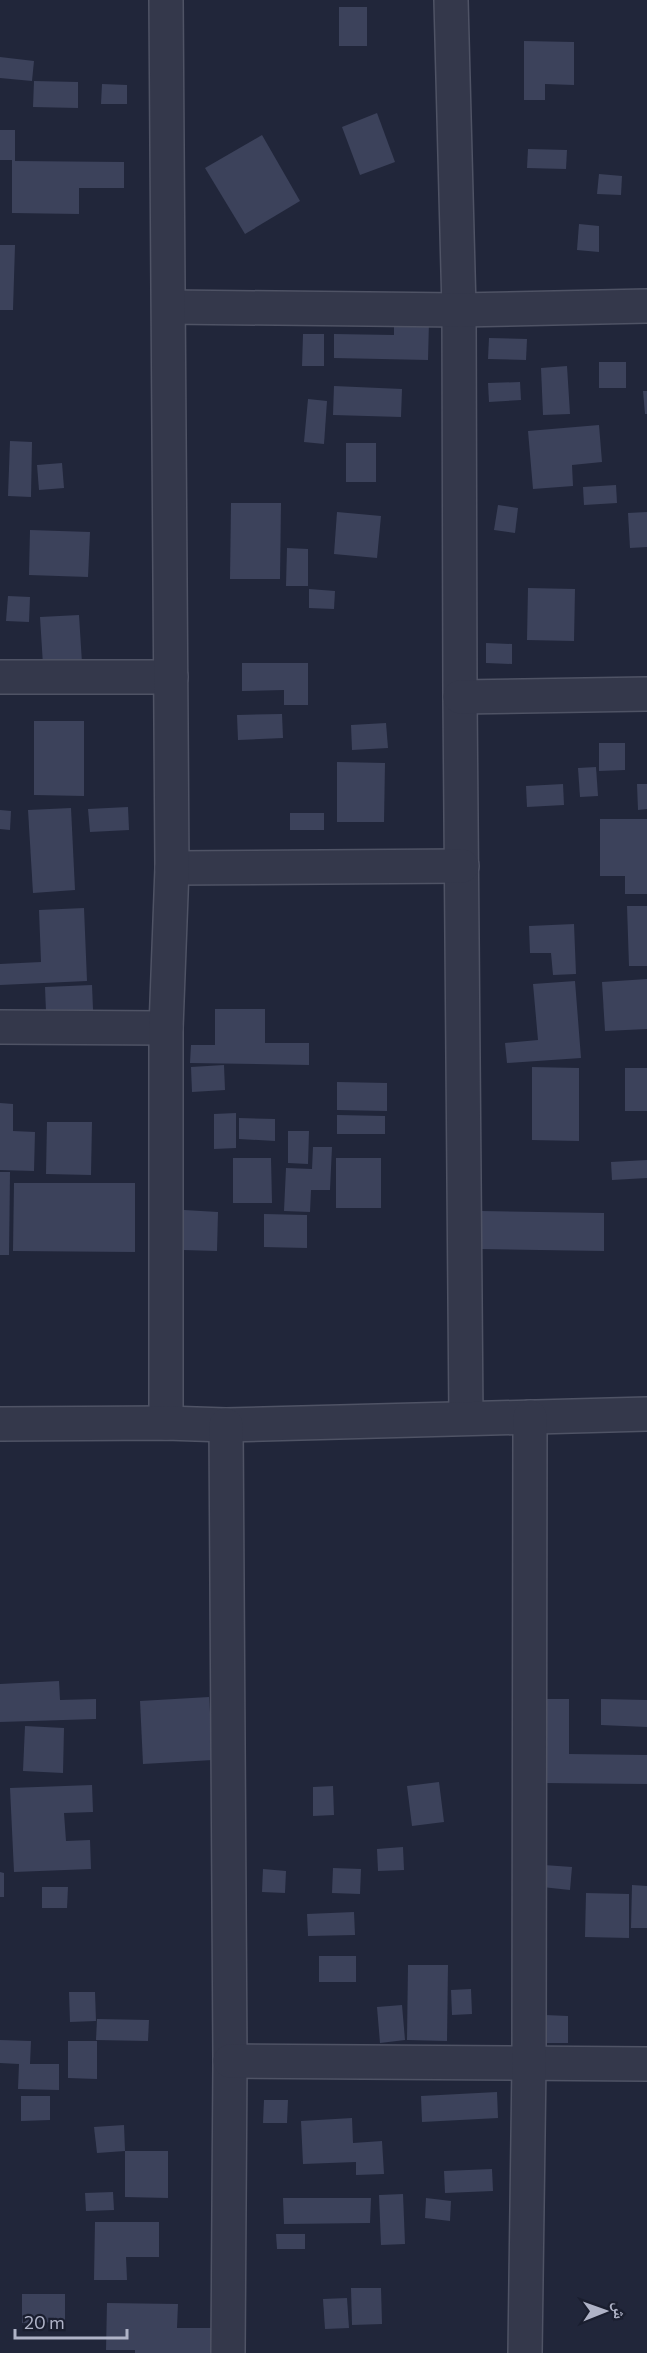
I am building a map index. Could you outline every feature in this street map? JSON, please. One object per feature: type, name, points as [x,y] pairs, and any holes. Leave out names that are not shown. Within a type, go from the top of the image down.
[{"type":"street","points":[[166,0],[170,307],[172,868],[166,1028],[166,1423]]},
{"type":"street","points":[[451,0],[459,310],[466,1418]]},
{"type":"street","points":[[170,307],[459,310],[647,306]]},
{"type":"street","points":[[0,677],[171,677]]},
{"type":"street","points":[[460,697],[647,694]]},
{"type":"street","points":[[172,868],[462,866]]},
{"type":"street","points":[[0,1027],[166,1028]]},
{"type":"street","points":[[0,1424],[226,1425],[647,1414]]},
{"type":"street","points":[[525,2353],[529,2064],[530,1417]]},
{"type":"street","points":[[226,1425],[230,2061],[228,2353]]},
{"type":"street","points":[[230,2061],[647,2064]]},
{"type":"building","points":[[339,7],[367,7],[367,46],[339,46]]},
{"type":"building","points":[[524,41],[574,42],[574,85],[545,84],[545,100],[524,100]]},
{"type":"building","points":[[0,57],[34,61],[32,81],[0,78]]},
{"type":"building","points":[[34,81],[78,82],[78,108],[33,107]]},
{"type":"building","points":[[102,84],[127,85],[127,104],[101,104]]},
{"type":"building","points":[[377,113],[395,162],[360,175],[342,127]]},
{"type":"building","points":[[0,130],[15,130],[15,161],[124,162],[124,188],[79,188],[79,214],[12,213],[12,160],[0,160]]},
{"type":"building","points":[[262,135],[300,201],[245,234],[205,168]]},
{"type":"building","points":[[528,149],[567,150],[566,169],[527,168]]},
{"type":"building","points":[[599,174],[622,176],[621,195],[597,194]]},
{"type":"building","points":[[579,224],[599,226],[599,252],[577,250]]},
{"type":"building","points":[[0,245],[15,245],[13,310],[0,310]]},
{"type":"building","points":[[394,320],[429,321],[428,360],[334,358],[334,334],[394,335]]},
{"type":"building","points":[[303,334],[324,334],[324,366],[302,366]]},
{"type":"building","points":[[489,338],[527,339],[526,360],[488,359]]},
{"type":"building","points":[[599,362],[626,362],[626,388],[599,388]]},
{"type":"building","points":[[567,366],[570,414],[543,415],[541,368]]},
{"type":"building","points":[[520,382],[521,400],[489,402],[488,383]]},
{"type":"building","points":[[334,386],[402,389],[401,417],[333,415]]},
{"type":"building","points":[[643,391],[647,391],[647,414],[645,414]]},
{"type":"building","points":[[308,399],[327,401],[324,444],[304,442]]},
{"type":"building","points":[[599,425],[602,462],[572,465],[573,486],[533,489],[528,431]]},
{"type":"building","points":[[10,441],[32,442],[31,497],[8,496]]},
{"type":"building","points":[[346,443],[376,443],[376,482],[346,482]]},
{"type":"building","points":[[62,463],[64,488],[39,490],[37,465]]},
{"type":"building","points":[[616,485],[617,503],[584,505],[583,487]]},
{"type":"building","points":[[231,503],[281,503],[280,579],[230,579]]},
{"type":"building","points":[[498,505],[518,508],[515,533],[494,530]]},
{"type":"building","points":[[337,512],[381,516],[377,558],[334,554]]},
{"type":"building","points":[[647,512],[647,547],[630,548],[628,513]]},
{"type":"building","points":[[30,530],[90,532],[88,577],[29,575]]},
{"type":"building","points":[[287,548],[308,549],[308,586],[286,586]]},
{"type":"building","points":[[528,588],[575,589],[574,641],[527,640]]},
{"type":"building","points":[[309,589],[335,591],[334,609],[309,608]]},
{"type":"building","points":[[8,596],[30,597],[29,622],[6,621]]},
{"type":"building","points":[[79,615],[82,663],[43,665],[40,617]]},
{"type":"building","points":[[486,643],[512,644],[512,664],[486,663]]},
{"type":"building","points":[[242,663],[308,663],[308,705],[284,705],[284,690],[242,691]]},
{"type":"building","points":[[282,714],[283,738],[238,740],[237,715]]},
{"type":"building","points":[[34,721],[84,721],[84,796],[34,795]]},
{"type":"building","points":[[386,723],[388,748],[352,750],[351,725]]},
{"type":"building","points":[[599,743],[625,743],[625,770],[599,771]]},
{"type":"building","points":[[337,762],[385,763],[384,822],[337,822]]},
{"type":"building","points":[[596,767],[598,796],[580,797],[578,768]]},
{"type":"building","points":[[563,784],[564,805],[527,807],[526,786]]},
{"type":"building","points":[[637,784],[647,784],[647,809],[638,810]]},
{"type":"building","points":[[128,807],[129,830],[90,832],[88,809]]},
{"type":"building","points":[[71,808],[75,890],[33,893],[28,810]]},
{"type":"building","points":[[0,810],[11,811],[10,830],[0,829]]},
{"type":"building","points":[[290,813],[324,813],[324,830],[290,830]]},
{"type":"building","points":[[600,819],[647,819],[647,894],[625,894],[625,876],[600,876]]},
{"type":"building","points":[[627,906],[647,906],[647,966],[629,966]]},
{"type":"building","points":[[84,908],[87,981],[0,985],[0,964],[41,962],[39,910]]},
{"type":"building","points":[[574,924],[576,974],[553,975],[551,953],[530,953],[529,926]]},
{"type":"building","points":[[647,979],[647,1029],[605,1031],[602,982]]},
{"type":"building","points":[[575,981],[581,1058],[507,1063],[505,1043],[538,1040],[533,984]]},
{"type":"building","points":[[92,985],[94,1034],[47,1036],[45,987]]},
{"type":"building","points":[[215,1009],[265,1009],[265,1043],[309,1043],[309,1065],[190,1063],[191,1045],[215,1045]]},
{"type":"building","points":[[224,1065],[225,1090],[192,1092],[191,1067]]},
{"type":"building","points":[[532,1067],[579,1068],[579,1141],[532,1140]]},
{"type":"building","points":[[625,1068],[647,1068],[647,1111],[625,1111]]},
{"type":"building","points":[[337,1082],[387,1083],[387,1111],[337,1110]]},
{"type":"building","points":[[0,1103],[13,1104],[13,1131],[35,1132],[34,1171],[0,1170]]},
{"type":"building","points":[[236,1113],[236,1148],[214,1149],[214,1114]]},
{"type":"building","points":[[337,1115],[385,1116],[385,1134],[337,1134]]},
{"type":"building","points":[[239,1118],[275,1119],[275,1141],[239,1139]]},
{"type":"building","points":[[47,1122],[92,1122],[91,1175],[46,1174]]},
{"type":"building","points":[[288,1131],[309,1131],[308,1164],[288,1163]]},
{"type":"building","points":[[313,1147],[332,1147],[330,1190],[311,1190],[310,1212],[284,1211],[286,1168],[312,1169]]},
{"type":"building","points":[[233,1158],[271,1158],[272,1203],[233,1203]]},
{"type":"building","points":[[336,1158],[381,1158],[381,1208],[336,1208]]},
{"type":"building","points":[[647,1160],[647,1178],[612,1180],[611,1162]]},
{"type":"building","points":[[0,1172],[10,1172],[9,1255],[0,1255]]},
{"type":"building","points":[[14,1183],[135,1183],[135,1252],[13,1251]]},
{"type":"building","points":[[184,1210],[218,1212],[217,1251],[183,1250]]},
{"type":"building","points":[[481,1211],[604,1213],[604,1251],[480,1249]]},
{"type":"building","points":[[264,1214],[307,1215],[307,1248],[264,1247]]},
{"type":"building","points":[[59,1681],[60,1700],[96,1699],[96,1719],[0,1722],[0,1684]]},
{"type":"building","points":[[209,1697],[213,1760],[143,1764],[140,1701]]},
{"type":"building","points":[[545,1699],[569,1699],[569,1754],[647,1755],[647,1784],[544,1783]]},
{"type":"building","points":[[601,1699],[647,1700],[647,1727],[601,1725]]},
{"type":"building","points":[[25,1726],[64,1728],[63,1773],[23,1771]]},
{"type":"building","points":[[439,1782],[444,1822],[412,1826],[407,1786]]},
{"type":"building","points":[[92,1785],[93,1812],[64,1813],[66,1841],[90,1840],[91,1869],[14,1872],[10,1788]]},
{"type":"building","points":[[333,1786],[334,1815],[313,1816],[313,1787]]},
{"type":"building","points":[[403,1847],[404,1870],[378,1871],[377,1849]]},
{"type":"building","points":[[544,1865],[572,1867],[570,1890],[542,1887]]},
{"type":"building","points":[[333,1868],[361,1869],[360,1894],[332,1893]]},
{"type":"building","points":[[263,1869],[286,1871],[285,1893],[262,1892]]},
{"type":"building","points":[[0,1872],[4,1873],[4,1897],[0,1897]]},
{"type":"building","points":[[632,1885],[647,1886],[647,1928],[631,1928]]},
{"type":"building","points":[[42,1887],[68,1887],[67,1908],[42,1908]]},
{"type":"building","points":[[586,1893],[629,1894],[629,1938],[585,1937]]},
{"type":"building","points":[[354,1912],[355,1935],[308,1936],[307,1914]]},
{"type":"building","points":[[319,1956],[356,1956],[356,1982],[319,1982]]},
{"type":"building","points":[[408,1965],[448,1965],[447,2041],[407,2040]]},
{"type":"building","points":[[471,1989],[472,2014],[452,2015],[451,1990]]},
{"type":"building","points":[[69,1992],[95,1992],[96,2021],[70,2022]]},
{"type":"building","points":[[402,2005],[405,2040],[380,2043],[377,2007]]},
{"type":"building","points":[[545,2015],[568,2016],[568,2043],[544,2043]]},
{"type":"building","points":[[97,2019],[149,2020],[148,2041],[96,2040]]},
{"type":"building","points":[[0,2040],[31,2041],[30,2064],[59,2064],[59,2090],[18,2089],[19,2064],[0,2063]]},
{"type":"building","points":[[68,2041],[97,2041],[97,2079],[68,2078]]},
{"type":"building","points":[[497,2092],[498,2118],[422,2122],[421,2096]]},
{"type":"building","points":[[21,2096],[50,2096],[50,2120],[21,2121]]},
{"type":"building","points":[[264,2100],[288,2100],[287,2123],[263,2123]]},
{"type":"building","points":[[352,2118],[353,2143],[382,2141],[384,2174],[356,2175],[356,2162],[303,2164],[301,2121]]},
{"type":"building","points":[[124,2125],[125,2151],[97,2153],[94,2127]]},
{"type":"building","points":[[125,2151],[168,2151],[168,2198],[125,2197]]},
{"type":"building","points":[[492,2169],[493,2191],[445,2193],[444,2171]]},
{"type":"building","points":[[113,2192],[114,2210],[86,2211],[85,2193]]},
{"type":"building","points":[[403,2194],[405,2244],[381,2245],[379,2195]]},
{"type":"building","points":[[283,2198],[371,2198],[370,2223],[284,2224]]},
{"type":"building","points":[[426,2198],[451,2201],[450,2221],[425,2218]]},
{"type":"building","points":[[95,2222],[159,2222],[159,2257],[126,2257],[127,2280],[94,2280]]},
{"type":"building","points":[[276,2234],[305,2234],[305,2249],[277,2249]]},
{"type":"building","points":[[351,2288],[381,2288],[382,2324],[352,2325]]},
{"type":"building","points":[[22,2294],[65,2294],[65,2322],[22,2323]]},
{"type":"building","points":[[347,2298],[349,2328],[325,2329],[323,2299]]},
{"type":"building","points":[[107,2303],[178,2304],[177,2328],[211,2328],[211,2353],[135,2353],[135,2350],[106,2350]]}]
